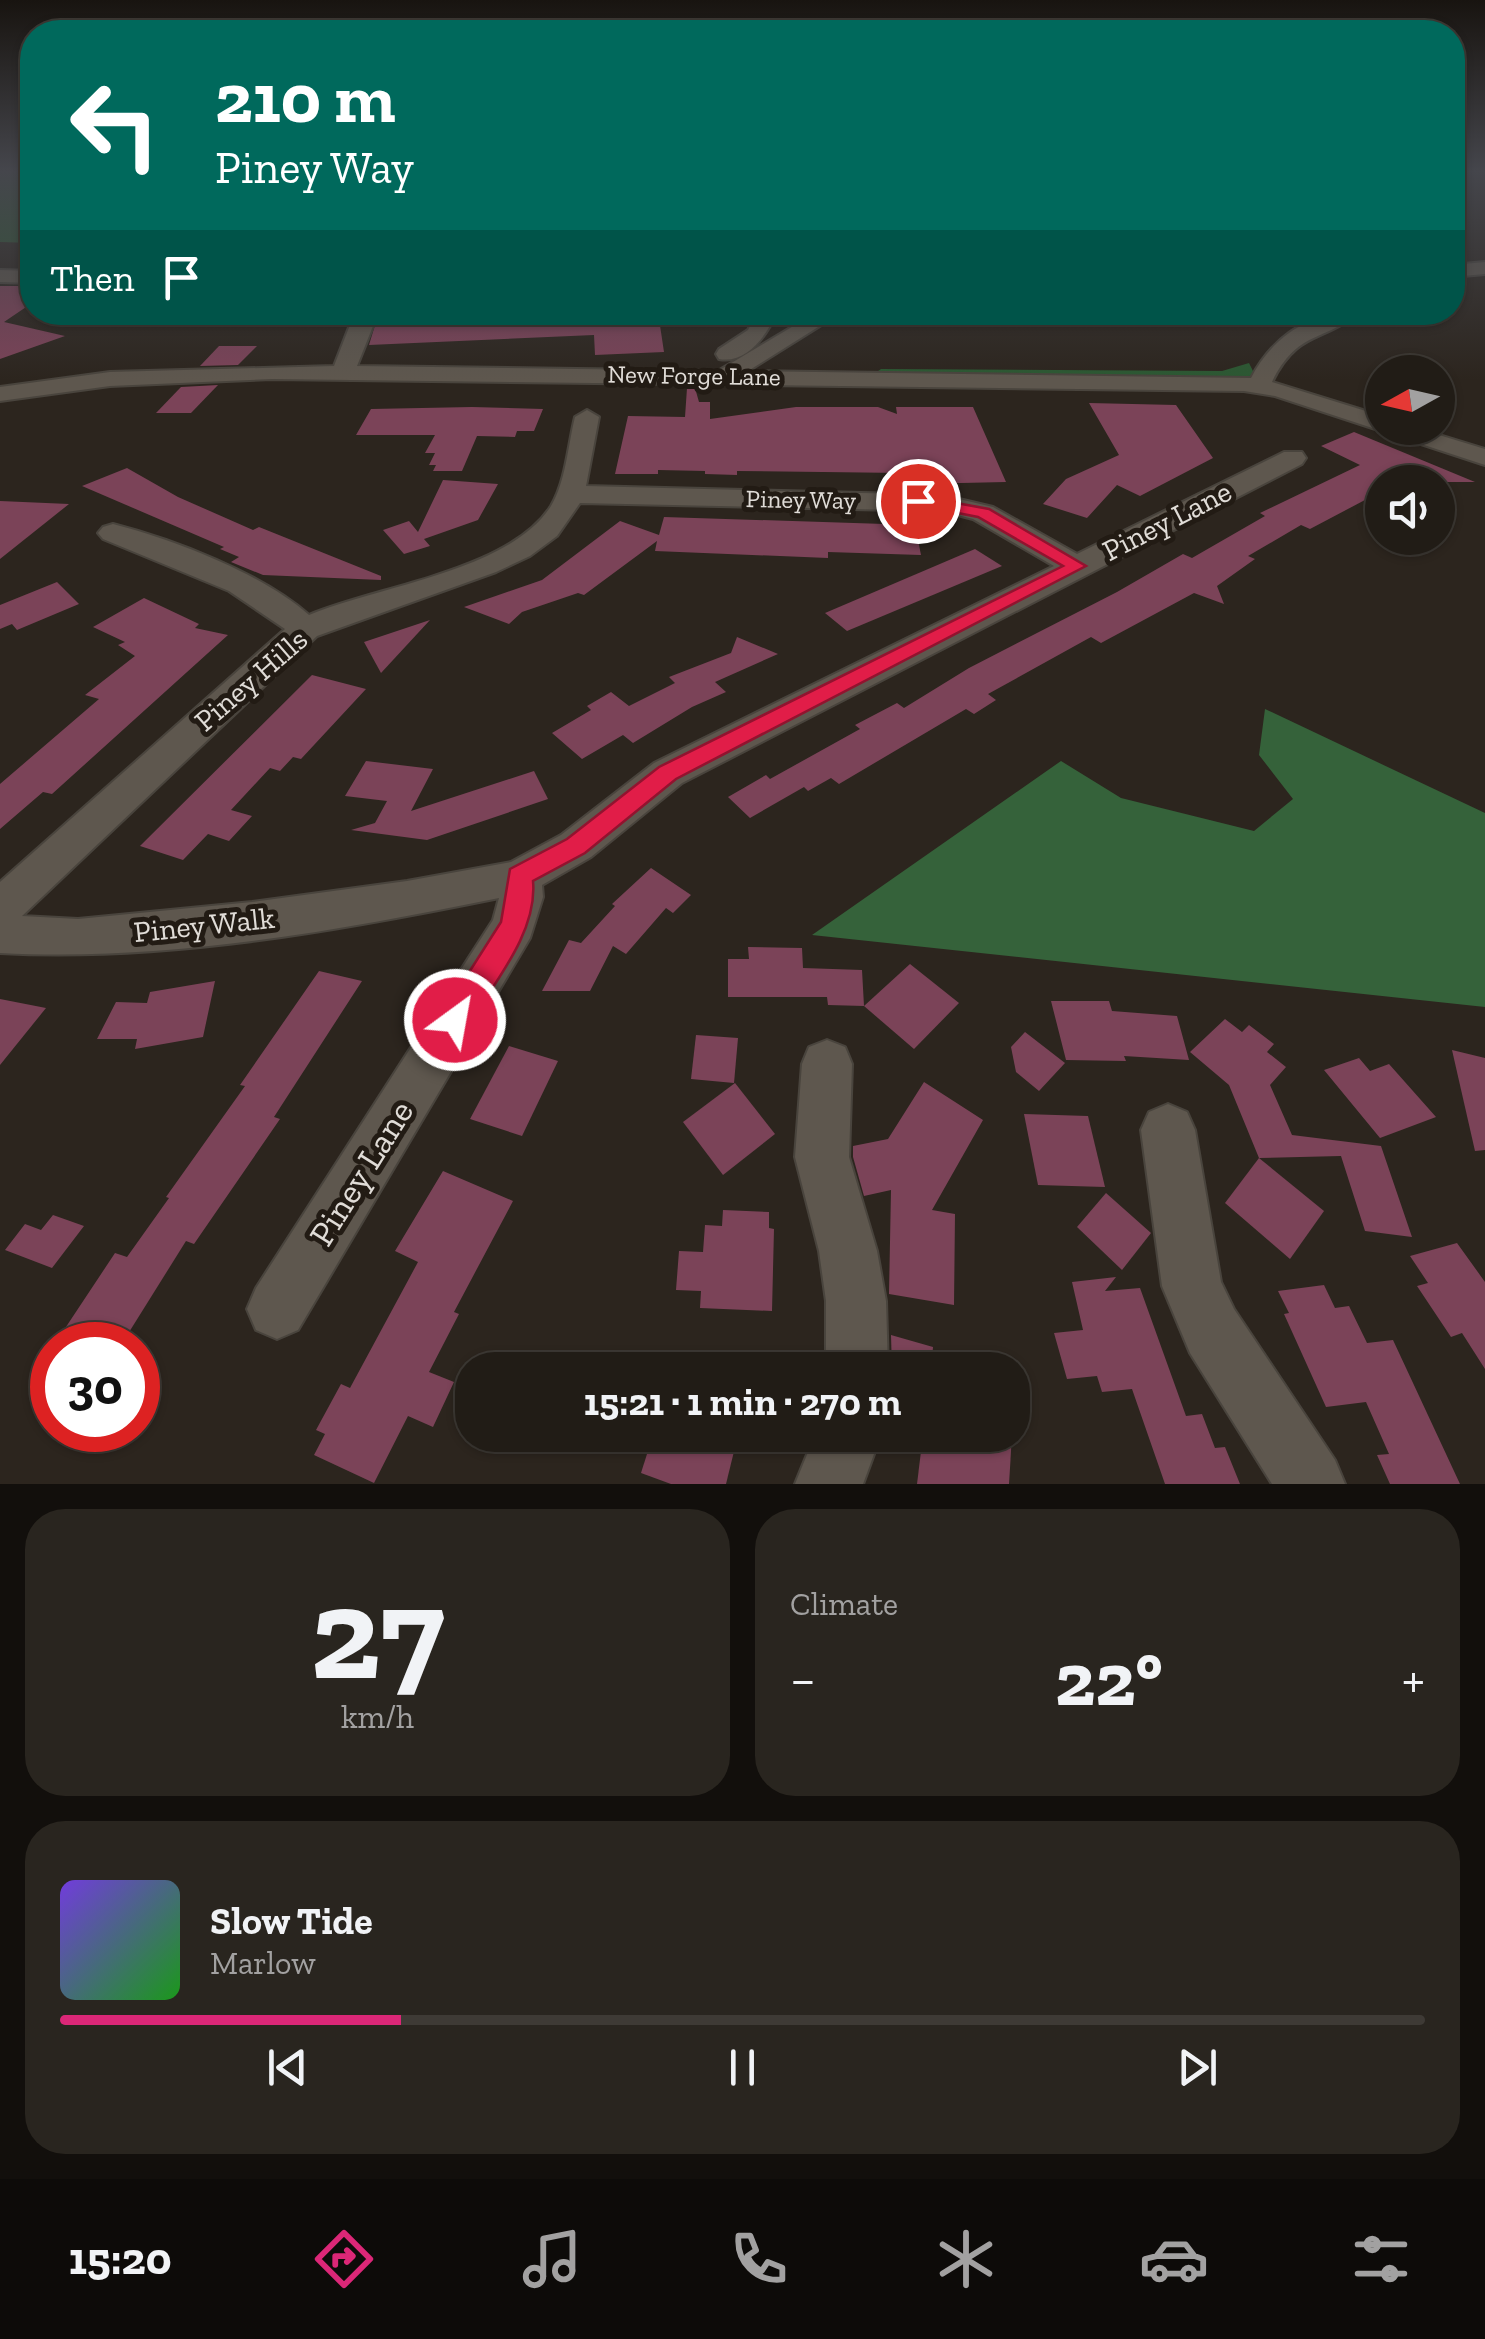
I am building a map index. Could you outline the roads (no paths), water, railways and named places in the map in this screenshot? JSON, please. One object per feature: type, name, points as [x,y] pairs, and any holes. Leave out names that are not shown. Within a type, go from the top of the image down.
[{"type":"street","points":[[0,288],[17,277]]},
{"type":"street","points":[[342,372],[363,325]]},
{"type":"street","points":[[673,374],[712,361],[742,345],[763,325]]},
{"type":"street","points":[[725,375],[810,325]]},
{"type":"street","points":[[1259,385],[1270,360],[1286,342],[1322,325]]},
{"type":"street","name":"New Forge Lane","points":[[0,394],[145,376],[342,372],[673,374],[1259,385],[1365,419]]},
{"type":"street","name":"Piney Hills","points":[[0,909],[305,630],[353,608],[514,553],[550,527],[570,494],[587,416]]},
{"type":"street","points":[[1447,445],[1485,457]]},
{"type":"street","name":"Piney Lane","points":[[407,899],[520,876],[576,846],[668,773],[1293,458]]},
{"type":"street","name":"Piney Way","points":[[570,494],[942,503],[983,513],[1077,566]]},
{"type":"street","points":[[113,533],[262,595],[286,608],[305,630]]},
{"type":"street","name":"Piney Lane","points":[[277,1309],[514,925],[521,896],[520,876]]},
{"type":"street","name":"Piney Walk","points":[[0,934],[78,938],[407,899]]},
{"type":"street","points":[[827,1064],[822,1157],[848,1250],[856,1301],[857,1352]]},
{"type":"street","points":[[1168,1130],[1192,1286],[1212,1331],[1311,1484]]},
{"type":"street","points":[[829,1484],[841,1452]]}]
